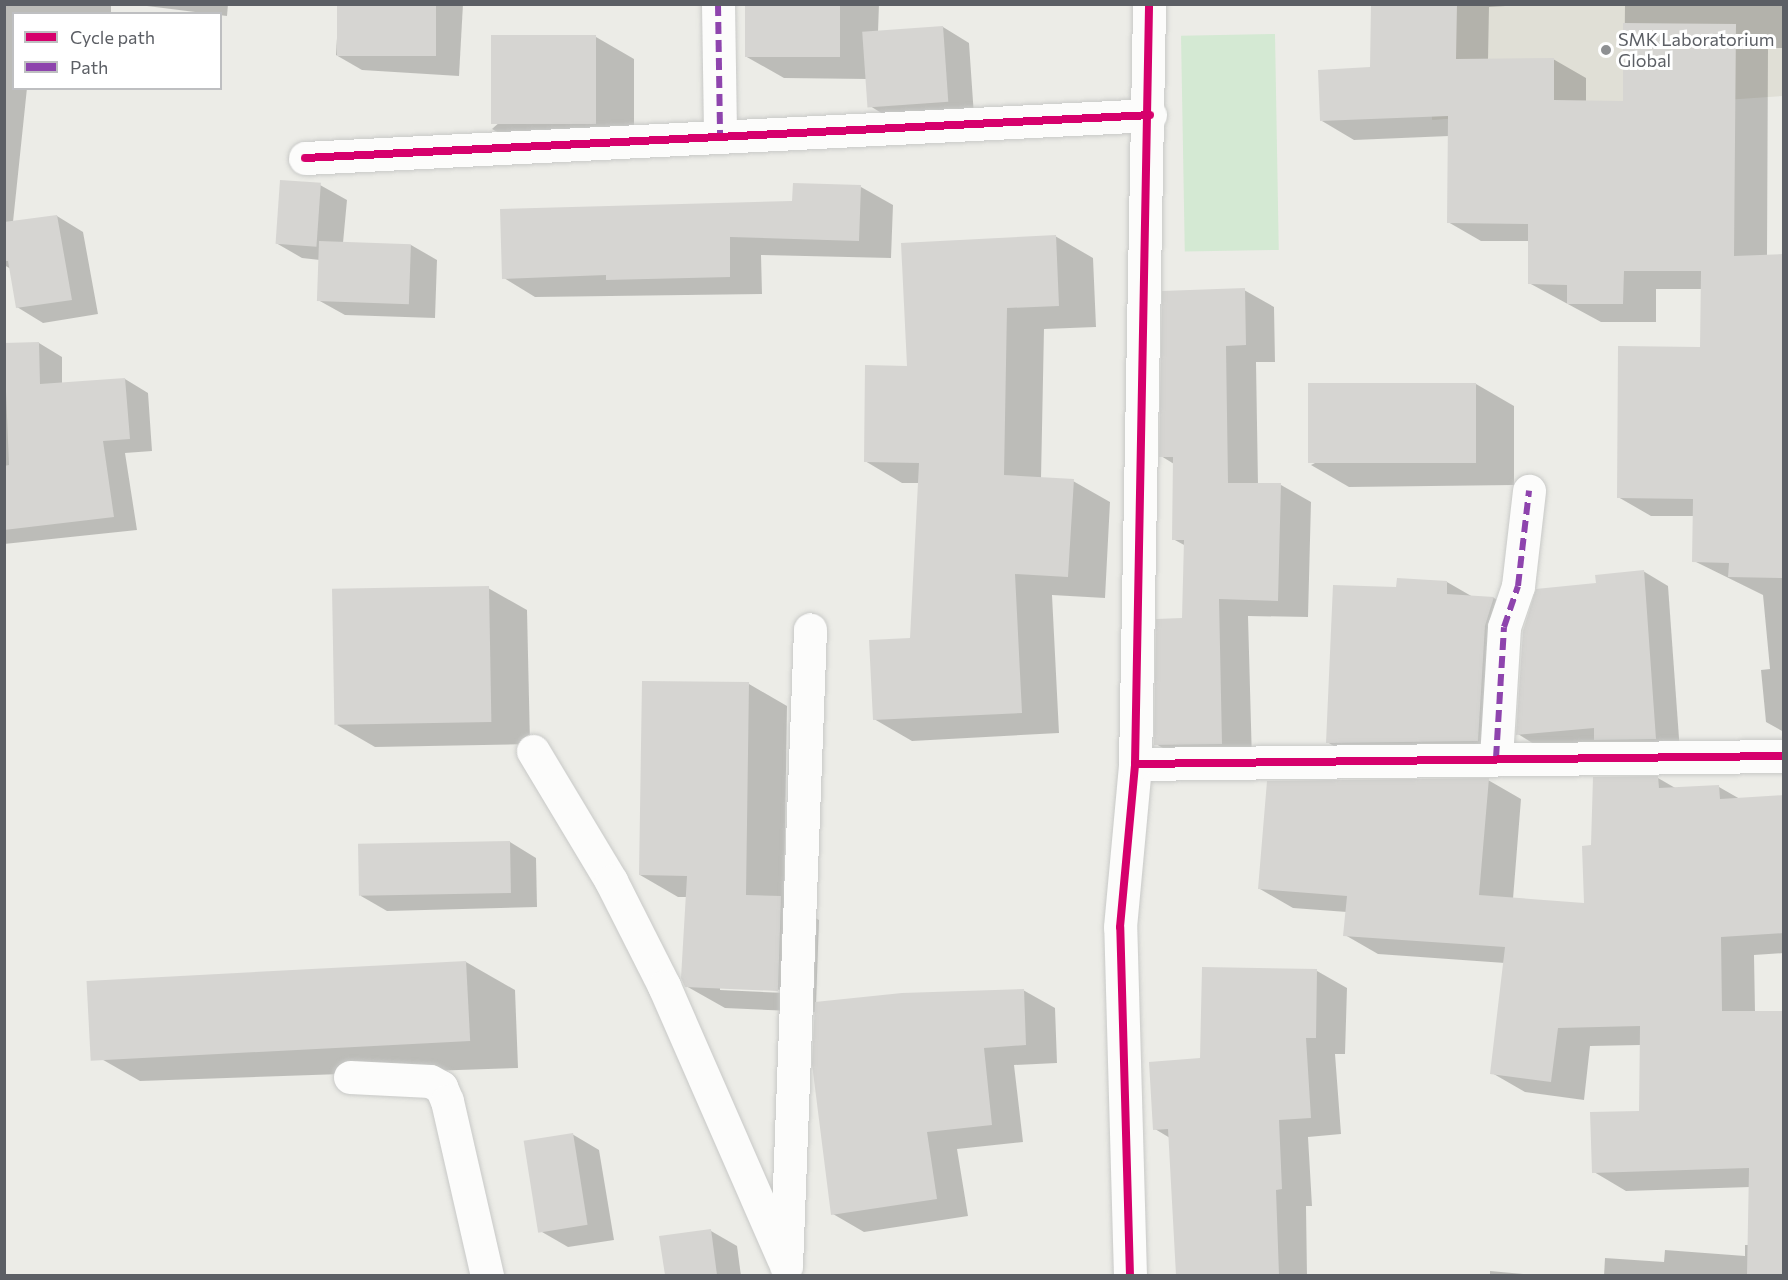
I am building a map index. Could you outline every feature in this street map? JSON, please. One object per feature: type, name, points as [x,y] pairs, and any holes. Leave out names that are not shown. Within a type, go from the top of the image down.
[{"type":"street","points":[[718,4],[720,136]]},
{"type":"street","points":[[1130,1275],[1120,927],[1135,764],[1150,116],[1149,4]]},
{"type":"street","points":[[305,158],[1150,116]]},
{"type":"street","points":[[1496,758],[1504,627],[1518,586],[1529,491]]},
{"type":"street","points":[[786,1271],[810,629]]},
{"type":"street","points":[[533,751],[611,882],[664,986],[786,1271]]},
{"type":"street","points":[[1135,764],[1784,756]]},
{"type":"street","points":[[350,1077],[430,1081],[441,1087],[487,1275]]},
{"type":"shaded area","name":"SMK Laboratorium Global","points":[[1428,5],[1783,5],[1783,96],[1432,120]]},
{"type":"green space","points":[[1275,34],[1279,250],[1185,252],[1181,36]]},
{"type":"building","points":[[337,4],[436,4],[436,56],[337,56]]},
{"type":"building","points":[[745,4],[840,4],[840,57],[745,57]]},
{"type":"building","points":[[1371,4],[1457,4],[1456,59],[1554,58],[1554,100],[1623,101],[1623,23],[1736,24],[1734,256],[1784,254],[1784,578],[1728,577],[1729,563],[1692,562],[1693,499],[1617,498],[1618,346],[1700,347],[1701,271],[1624,271],[1623,304],[1567,304],[1567,285],[1528,284],[1528,224],[1447,223],[1448,116],[1320,121],[1318,70],[1370,67]]},
{"type":"building","points":[[943,26],[948,102],[867,107],[862,32]]},
{"type":"building","points":[[491,35],[596,35],[596,124],[491,124]]},
{"type":"building","points":[[280,180],[321,183],[316,247],[276,244]]},
{"type":"building","points":[[793,183],[861,185],[859,241],[730,237],[730,277],[606,280],[606,275],[502,279],[500,209],[792,201]]},
{"type":"building","points":[[57,215],[72,300],[16,308],[8,261],[4,261],[4,222]]},
{"type":"building","points":[[1056,235],[1059,306],[1007,308],[1004,475],[1074,479],[1068,577],[1015,574],[1022,713],[873,720],[869,640],[910,638],[919,463],[864,462],[865,365],[907,366],[901,243]]},
{"type":"building","points":[[319,241],[411,244],[409,304],[317,301]]},
{"type":"building","points":[[1245,288],[1246,345],[1226,346],[1228,483],[1281,483],[1278,601],[1219,599],[1222,744],[1154,745],[1156,619],[1182,618],[1184,540],[1172,540],[1173,457],[1159,457],[1162,291]]},
{"type":"building","points":[[39,342],[40,384],[125,378],[130,439],[103,441],[114,517],[4,530],[4,466],[9,465],[4,343]]},
{"type":"building","points":[[1308,383],[1476,383],[1476,463],[1308,463]]},
{"type":"building","points":[[1644,570],[1656,739],[1594,740],[1594,728],[1516,735],[1523,631],[1536,589],[1596,583],[1595,575]]},
{"type":"building","points":[[1397,578],[1447,581],[1447,594],[1494,597],[1485,626],[1478,741],[1326,743],[1333,585],[1396,587]]},
{"type":"building","points":[[489,586],[491,722],[334,725],[332,589]]},
{"type":"building","points":[[642,681],[749,682],[746,895],[781,896],[778,991],[685,987],[681,978],[687,876],[639,875]]},
{"type":"building","points":[[1658,776],[1659,788],[1719,785],[1720,799],[1784,795],[1784,933],[1721,937],[1722,1011],[1784,1011],[1784,1275],[1747,1275],[1749,1168],[1592,1173],[1590,1112],[1639,1111],[1640,1026],[1558,1028],[1551,1082],[1490,1074],[1505,947],[1343,936],[1347,896],[1258,889],[1267,781],[1489,778],[1479,895],[1584,903],[1582,846],[1591,845],[1593,777]]},
{"type":"building","points":[[510,841],[511,893],[359,896],[358,844]]},
{"type":"building","points":[[466,961],[470,1041],[91,1061],[87,981]]},
{"type":"building","points":[[1202,967],[1317,969],[1316,1038],[1306,1038],[1311,1118],[1279,1120],[1282,1189],[1276,1190],[1279,1275],[1176,1275],[1168,1129],[1153,1130],[1149,1062],[1200,1058]]},
{"type":"building","points":[[1024,989],[1026,1045],[984,1048],[992,1125],[927,1132],[937,1199],[831,1215],[812,1064],[815,1002],[902,993]]},
{"type":"building","points":[[573,1133],[588,1225],[538,1233],[524,1141]]},
{"type":"building","points":[[711,1229],[717,1275],[665,1275],[659,1236]]},
{"type":"marked path","points":[[718,4],[720,136]]},
{"type":"marked path","points":[[1496,758],[1504,627],[1518,586],[1529,491]]},
{"type":"cycle path","points":[[1130,1276],[1120,927],[1135,764],[1149,4]]},
{"type":"cycle path","points":[[305,158],[1150,115]]},
{"type":"cycle path","points":[[1135,764],[1784,756]]},
{"type":"place","name":"SMK Laboratorium Global","points":[[1606,50]]}]
